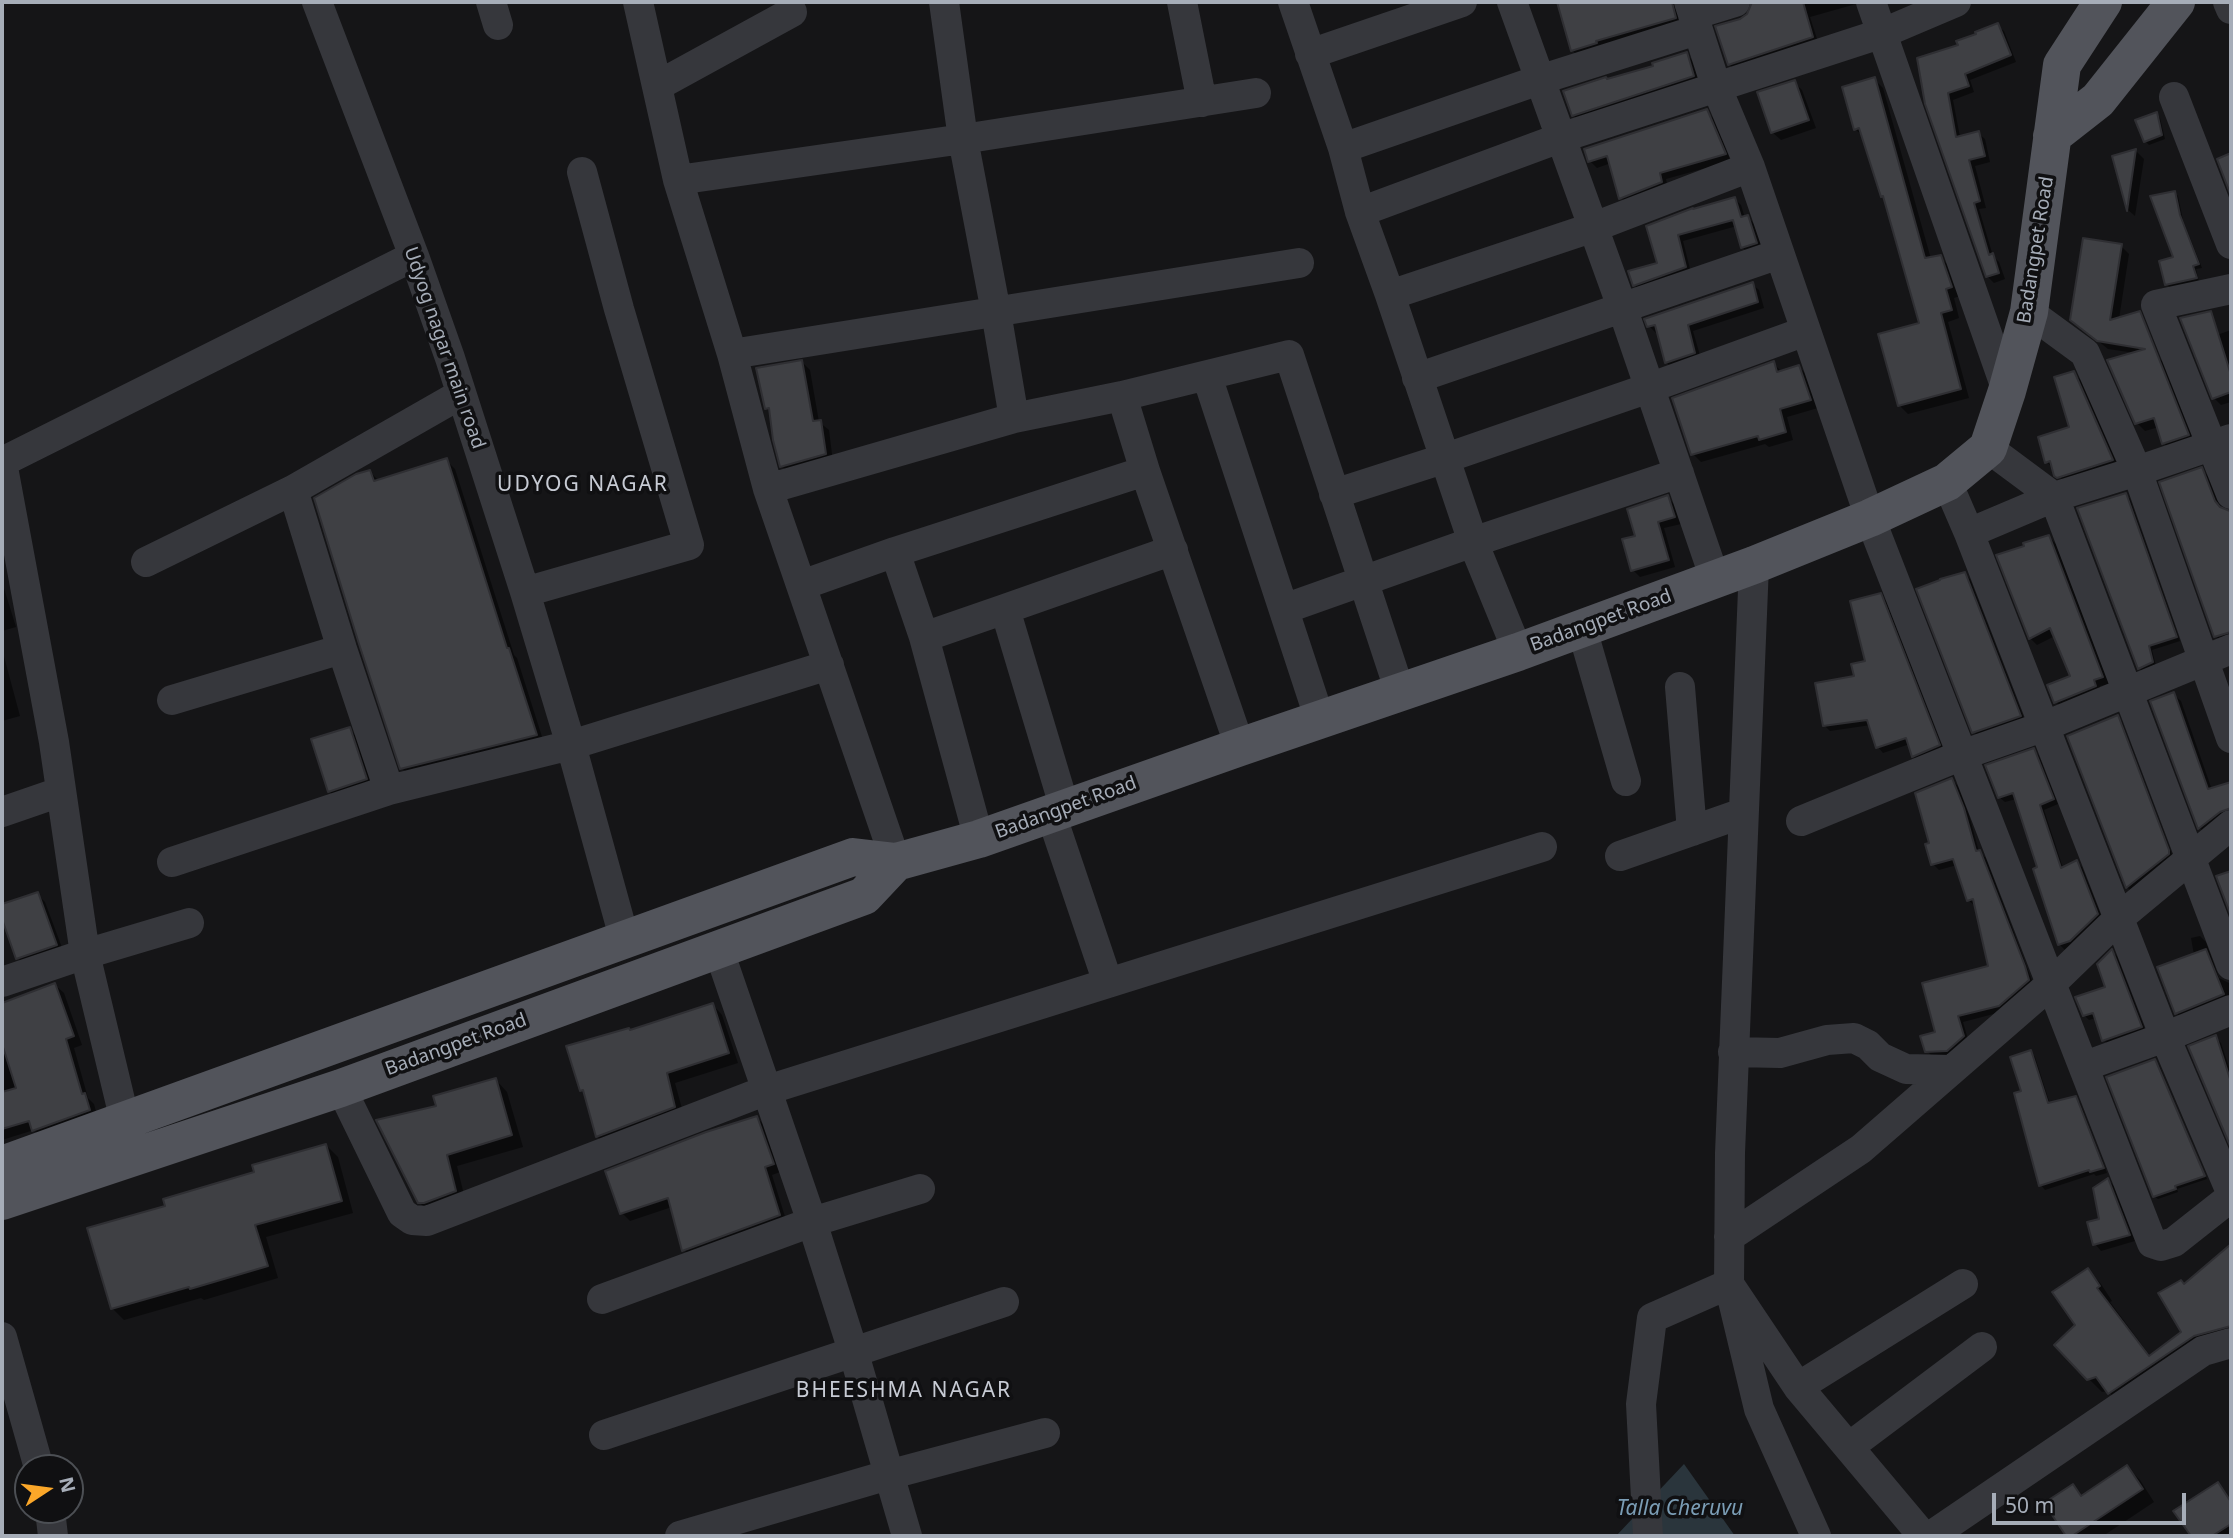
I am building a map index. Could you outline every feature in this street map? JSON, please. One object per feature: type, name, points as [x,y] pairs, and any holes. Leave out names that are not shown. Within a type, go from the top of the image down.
[{"type":"main road","name":"Badangpet Road","points":[[2,1166],[853,858],[896,862],[979,839],[1518,652],[1754,565],[1870,518],[1947,482],[1987,448],[2007,391],[2029,312],[2062,65],[2104,2]]},
{"type":"main road","points":[[2052,136],[2098,100],[2176,2]]},
{"type":"main road","name":"Badangpet Road","points":[[2,1201],[341,1088],[864,896],[896,862]]},
{"type":"main road","points":[[230,1083],[242,1120]]},
{"type":"street","name":"Udyog nagar main road","points":[[317,2],[414,256],[461,394],[571,745],[625,942]]},
{"type":"street","points":[[638,2],[678,180],[732,354],[768,489],[896,862]]},
{"type":"street","points":[[944,2],[963,139],[1014,418]]},
{"type":"street","points":[[1182,2],[1202,102]]},
{"type":"street","points":[[1293,2],[1343,148],[1360,212],[1391,295],[1473,541],[1518,652]]},
{"type":"street","points":[[1310,54],[1462,2]]},
{"type":"street","points":[[1512,2],[1594,227],[1715,579]]},
{"type":"street","points":[[1343,148],[1539,80],[1693,16],[1735,2]]},
{"type":"street","points":[[1871,2],[2007,391]]},
{"type":"street","points":[[1360,212],[1560,138],[1883,33],[1956,2]]},
{"type":"street","points":[[2228,2],[2231,9]]},
{"type":"street","points":[[657,86],[797,5]]},
{"type":"street","points":[[1693,16],[1716,86],[1750,167],[1870,518],[2152,1243],[2161,1246],[2174,1242],[2231,1194],[2165,1037],[1947,482]]},
{"type":"street","points":[[678,180],[1256,93]]},
{"type":"street","points":[[2174,97],[2231,244]]},
{"type":"street","points":[[1391,295],[1594,227],[1750,167]]},
{"type":"street","points":[[525,592],[689,545],[619,309],[582,172]]},
{"type":"street","points":[[1417,378],[1779,254]]},
{"type":"street","points":[[125,1121],[85,954],[54,742],[2,462],[414,256]]},
{"type":"street","points":[[732,354],[1298,263]]},
{"type":"street","points":[[2231,289],[2156,305],[2222,442],[2231,494]]},
{"type":"street","points":[[2029,312],[2085,353],[2137,471],[2231,738]]},
{"type":"street","points":[[1334,494],[1649,388],[1806,331]]},
{"type":"street","points":[[768,489],[1014,418],[1122,396],[1289,355],[1400,692]]},
{"type":"street","points":[[1208,376],[1320,720]]},
{"type":"street","points":[[146,562],[293,490],[461,394]]},
{"type":"street","points":[[1122,396],[1240,747]]},
{"type":"street","points":[[1969,533],[2054,497],[2222,442]]},
{"type":"street","points":[[1987,448],[2054,497],[2231,965]]},
{"type":"street","points":[[803,585],[895,552],[1146,471]]},
{"type":"street","points":[[1284,609],[1473,541],[1679,473]]},
{"type":"street","points":[[293,490],[389,790]]},
{"type":"street","points":[[924,637],[1173,550]]},
{"type":"street","points":[[895,552],[924,637],[979,839]]},
{"type":"street","points":[[1754,565],[1733,1052],[1729,1283],[1759,1409],[1816,1536]]},
{"type":"street","points":[[1005,609],[1058,811],[1108,983]]},
{"type":"street","points":[[1583,629],[1626,780]]},
{"type":"street","points":[[172,700],[342,649]]},
{"type":"street","points":[[1801,821],[1962,755],[2045,726],[2231,649]]},
{"type":"street","points":[[172,862],[389,790],[571,745],[829,664]]},
{"type":"street","points":[[1680,687],[1692,831]]},
{"type":"street","points":[[2,812],[60,792]]},
{"type":"street","points":[[1620,856],[1743,813]]},
{"type":"street","points":[[1729,1237],[1861,1149],[2052,983],[2119,918],[2231,825]]},
{"type":"street","points":[[341,1088],[402,1213],[412,1220],[427,1221],[767,1090],[1542,847]]},
{"type":"street","points":[[2,982],[189,923]]},
{"type":"street","points":[[718,948],[812,1222],[854,1354],[906,1536]]},
{"type":"street","points":[[2085,1066],[2231,1010]]},
{"type":"street","points":[[1733,1052],[1780,1053],[1827,1040],[1854,1038],[1868,1045],[1880,1057],[1906,1069],[1952,1070]]},
{"type":"street","points":[[601,1299],[812,1222],[920,1189]]},
{"type":"street","points":[[1729,1283],[1798,1387],[1923,1536]]},
{"type":"street","points":[[1648,1536],[1641,1404],[1652,1318],[1729,1283]]},
{"type":"street","points":[[1798,1387],[1963,1284]]},
{"type":"street","points":[[604,1435],[1004,1302]]},
{"type":"street","points":[[2,1337],[35,1454]]},
{"type":"street","points":[[1931,1536],[2203,1351],[2231,1343]]},
{"type":"street","points":[[1849,1447],[1982,1347]]},
{"type":"street","points":[[680,1536],[888,1475],[1045,1433]]},
{"type":"water","name":"Talla Cheruvu","points":[[1684,1464],[1735,1536],[1616,1536]]},
{"type":"building","points":[[1557,2],[1672,2],[1676,18],[1571,51]]},
{"type":"building","points":[[1752,2],[1803,2],[1813,37],[1728,65],[1715,26],[1740,19],[1747,14]]},
{"type":"building","points":[[1998,23],[2011,55],[1965,74],[1969,86],[1948,93],[1956,137],[1979,131],[1985,156],[1969,160],[1980,201],[1974,203],[1989,255],[1993,253],[1999,273],[1986,277],[1925,104],[1917,58],[1958,45],[1956,41]]},
{"type":"building","points":[[1687,52],[1694,76],[1572,116],[1563,91],[1653,66],[1652,63]]},
{"type":"building","points":[[1875,77],[1925,258],[1941,255],[1952,287],[1946,289],[1952,310],[1941,313],[1961,389],[1898,406],[1878,334],[1919,323],[1883,196],[1881,197],[1859,128],[1854,130],[1842,87]]},
{"type":"building","points":[[1795,80],[1809,120],[1771,133],[1757,92]]},
{"type":"building","points":[[1707,109],[1726,154],[1660,173],[1662,182],[1619,199],[1607,156],[1588,162],[1584,149]]},
{"type":"building","points":[[2157,112],[2162,135],[2144,142],[2135,120]]},
{"type":"building","points":[[2136,149],[2127,211],[2112,156]]},
{"type":"building","points":[[2231,153],[2231,196],[2217,159]]},
{"type":"building","points":[[2175,191],[2180,215],[2199,264],[2193,266],[2197,278],[2165,285],[2159,261],[2173,257],[2150,196]]},
{"type":"building","points":[[1735,197],[1741,217],[1748,215],[1757,243],[1741,248],[1733,220],[1678,235],[1686,267],[1633,286],[1628,271],[1657,263],[1646,226],[1693,208]]},
{"type":"building","points":[[2083,238],[2122,244],[2110,320],[2140,311],[2189,435],[2162,444],[2154,418],[2135,424],[2107,360],[2145,349],[2097,341],[2070,320]]},
{"type":"building","points":[[1753,282],[1758,302],[1688,325],[1695,353],[1665,363],[1655,325],[1647,327],[1644,319]]},
{"type":"building","points":[[2211,311],[2231,375],[2231,392],[2212,399],[2180,318]]},
{"type":"building","points":[[802,360],[813,421],[821,420],[826,454],[780,467],[769,408],[765,409],[756,368]]},
{"type":"building","points":[[1774,361],[1777,372],[1799,365],[1811,400],[1780,409],[1786,432],[1759,440],[1758,436],[1691,455],[1672,398]]},
{"type":"building","points":[[2074,371],[2113,460],[2057,478],[2050,461],[2045,463],[2038,437],[2069,427],[2054,377]]},
{"type":"building","points":[[447,458],[537,735],[400,769],[314,498],[356,474],[370,470],[374,481]]},
{"type":"building","points":[[2202,467],[2215,501],[2231,514],[2231,632],[2214,637],[2159,482]]},
{"type":"building","points":[[2126,493],[2177,637],[2149,646],[2153,662],[2138,669],[2077,508]]},
{"type":"building","points":[[1668,495],[1675,517],[1658,522],[1669,560],[1631,571],[1622,539],[1635,536],[1627,509]]},
{"type":"building","points":[[2049,535],[2103,677],[2094,680],[2096,686],[2054,703],[2047,685],[2070,676],[2050,628],[2029,639],[1996,555]]},
{"type":"building","points":[[1965,572],[2021,716],[1972,733],[1916,589]]},
{"type":"building","points":[[1881,593],[1940,745],[1912,757],[1906,738],[1876,748],[1867,720],[1823,726],[1815,683],[1854,676],[1851,664],[1865,661],[1850,601]]},
{"type":"building","points":[[2174,692],[2208,789],[2231,782],[2231,808],[2220,812],[2198,829],[2150,701]]},
{"type":"building","points":[[2118,715],[2169,850],[2169,854],[2126,888],[2067,736]]},
{"type":"building","points":[[350,727],[367,779],[328,792],[311,739]]},
{"type":"building","points":[[2034,748],[2054,799],[2040,805],[2061,868],[2077,860],[2098,914],[2070,941],[2058,945],[2033,869],[2037,867],[2013,793],[1998,798],[1985,765]]},
{"type":"building","points":[[1952,778],[1976,851],[1980,850],[2029,980],[1999,1006],[1958,1016],[1964,1036],[1947,1051],[1925,1052],[1920,1036],[1935,1032],[1922,983],[1988,966],[1973,899],[1967,901],[1953,859],[1931,865],[1925,844],[1929,843],[1915,793]]},
{"type":"building","points":[[2231,871],[2231,916],[2216,876]]},
{"type":"building","points":[[38,892],[57,945],[16,959],[2,919],[2,904]]},
{"type":"building","points":[[2112,949],[2142,1027],[2102,1041],[2093,1013],[2083,1016],[2075,997],[2105,987],[2097,964]]},
{"type":"building","points":[[2206,949],[2224,994],[2175,1014],[2157,967]]},
{"type":"building","points":[[55,983],[74,1036],[66,1039],[82,1094],[85,1093],[90,1110],[32,1131],[29,1121],[2,1129],[2,1092],[16,1088],[2,1044],[2,1003]]},
{"type":"building","points":[[713,1003],[729,1053],[667,1073],[675,1107],[596,1137],[583,1090],[580,1091],[566,1046],[629,1028],[630,1030]]},
{"type":"building","points":[[2216,1035],[2231,1082],[2231,1148],[2188,1046]]},
{"type":"building","points":[[2031,1050],[2048,1103],[2076,1096],[2104,1168],[2039,1186],[2014,1093],[2021,1091],[2010,1057]]},
{"type":"building","points":[[2155,1059],[2205,1176],[2153,1197],[2106,1077]]},
{"type":"building","points":[[496,1078],[512,1135],[447,1155],[456,1191],[418,1203],[376,1120],[436,1106],[433,1096]]},
{"type":"building","points":[[757,1116],[774,1164],[765,1167],[780,1215],[682,1251],[668,1198],[620,1214],[605,1171],[706,1132]]},
{"type":"building","points":[[326,1144],[342,1201],[255,1225],[268,1266],[111,1309],[87,1228],[165,1206],[163,1199],[254,1172],[252,1165]]},
{"type":"building","points":[[2108,1178],[2130,1235],[2093,1245],[2087,1222],[2099,1219],[2093,1188]]},
{"type":"building","points":[[2231,1244],[2231,1326],[2194,1336],[2108,1394],[2096,1377],[2087,1380],[2054,1345],[2075,1325],[2052,1292],[2088,1268],[2100,1286],[2097,1288],[2149,1356],[2181,1332],[2158,1293],[2181,1280],[2184,1284]]},
{"type":"building","points":[[2127,1465],[2143,1489],[2072,1536],[2066,1536],[2044,1503],[2073,1484],[2081,1496]]},
{"type":"building","points":[[2218,1482],[2231,1502],[2231,1524],[2212,1536],[2191,1536],[2173,1511]]},
{"type":"district","name":"UDYOG NAGAR","points":[[583,485]]},
{"type":"district","name":"BHEESHMA NAGAR","points":[[904,1391]]}]
